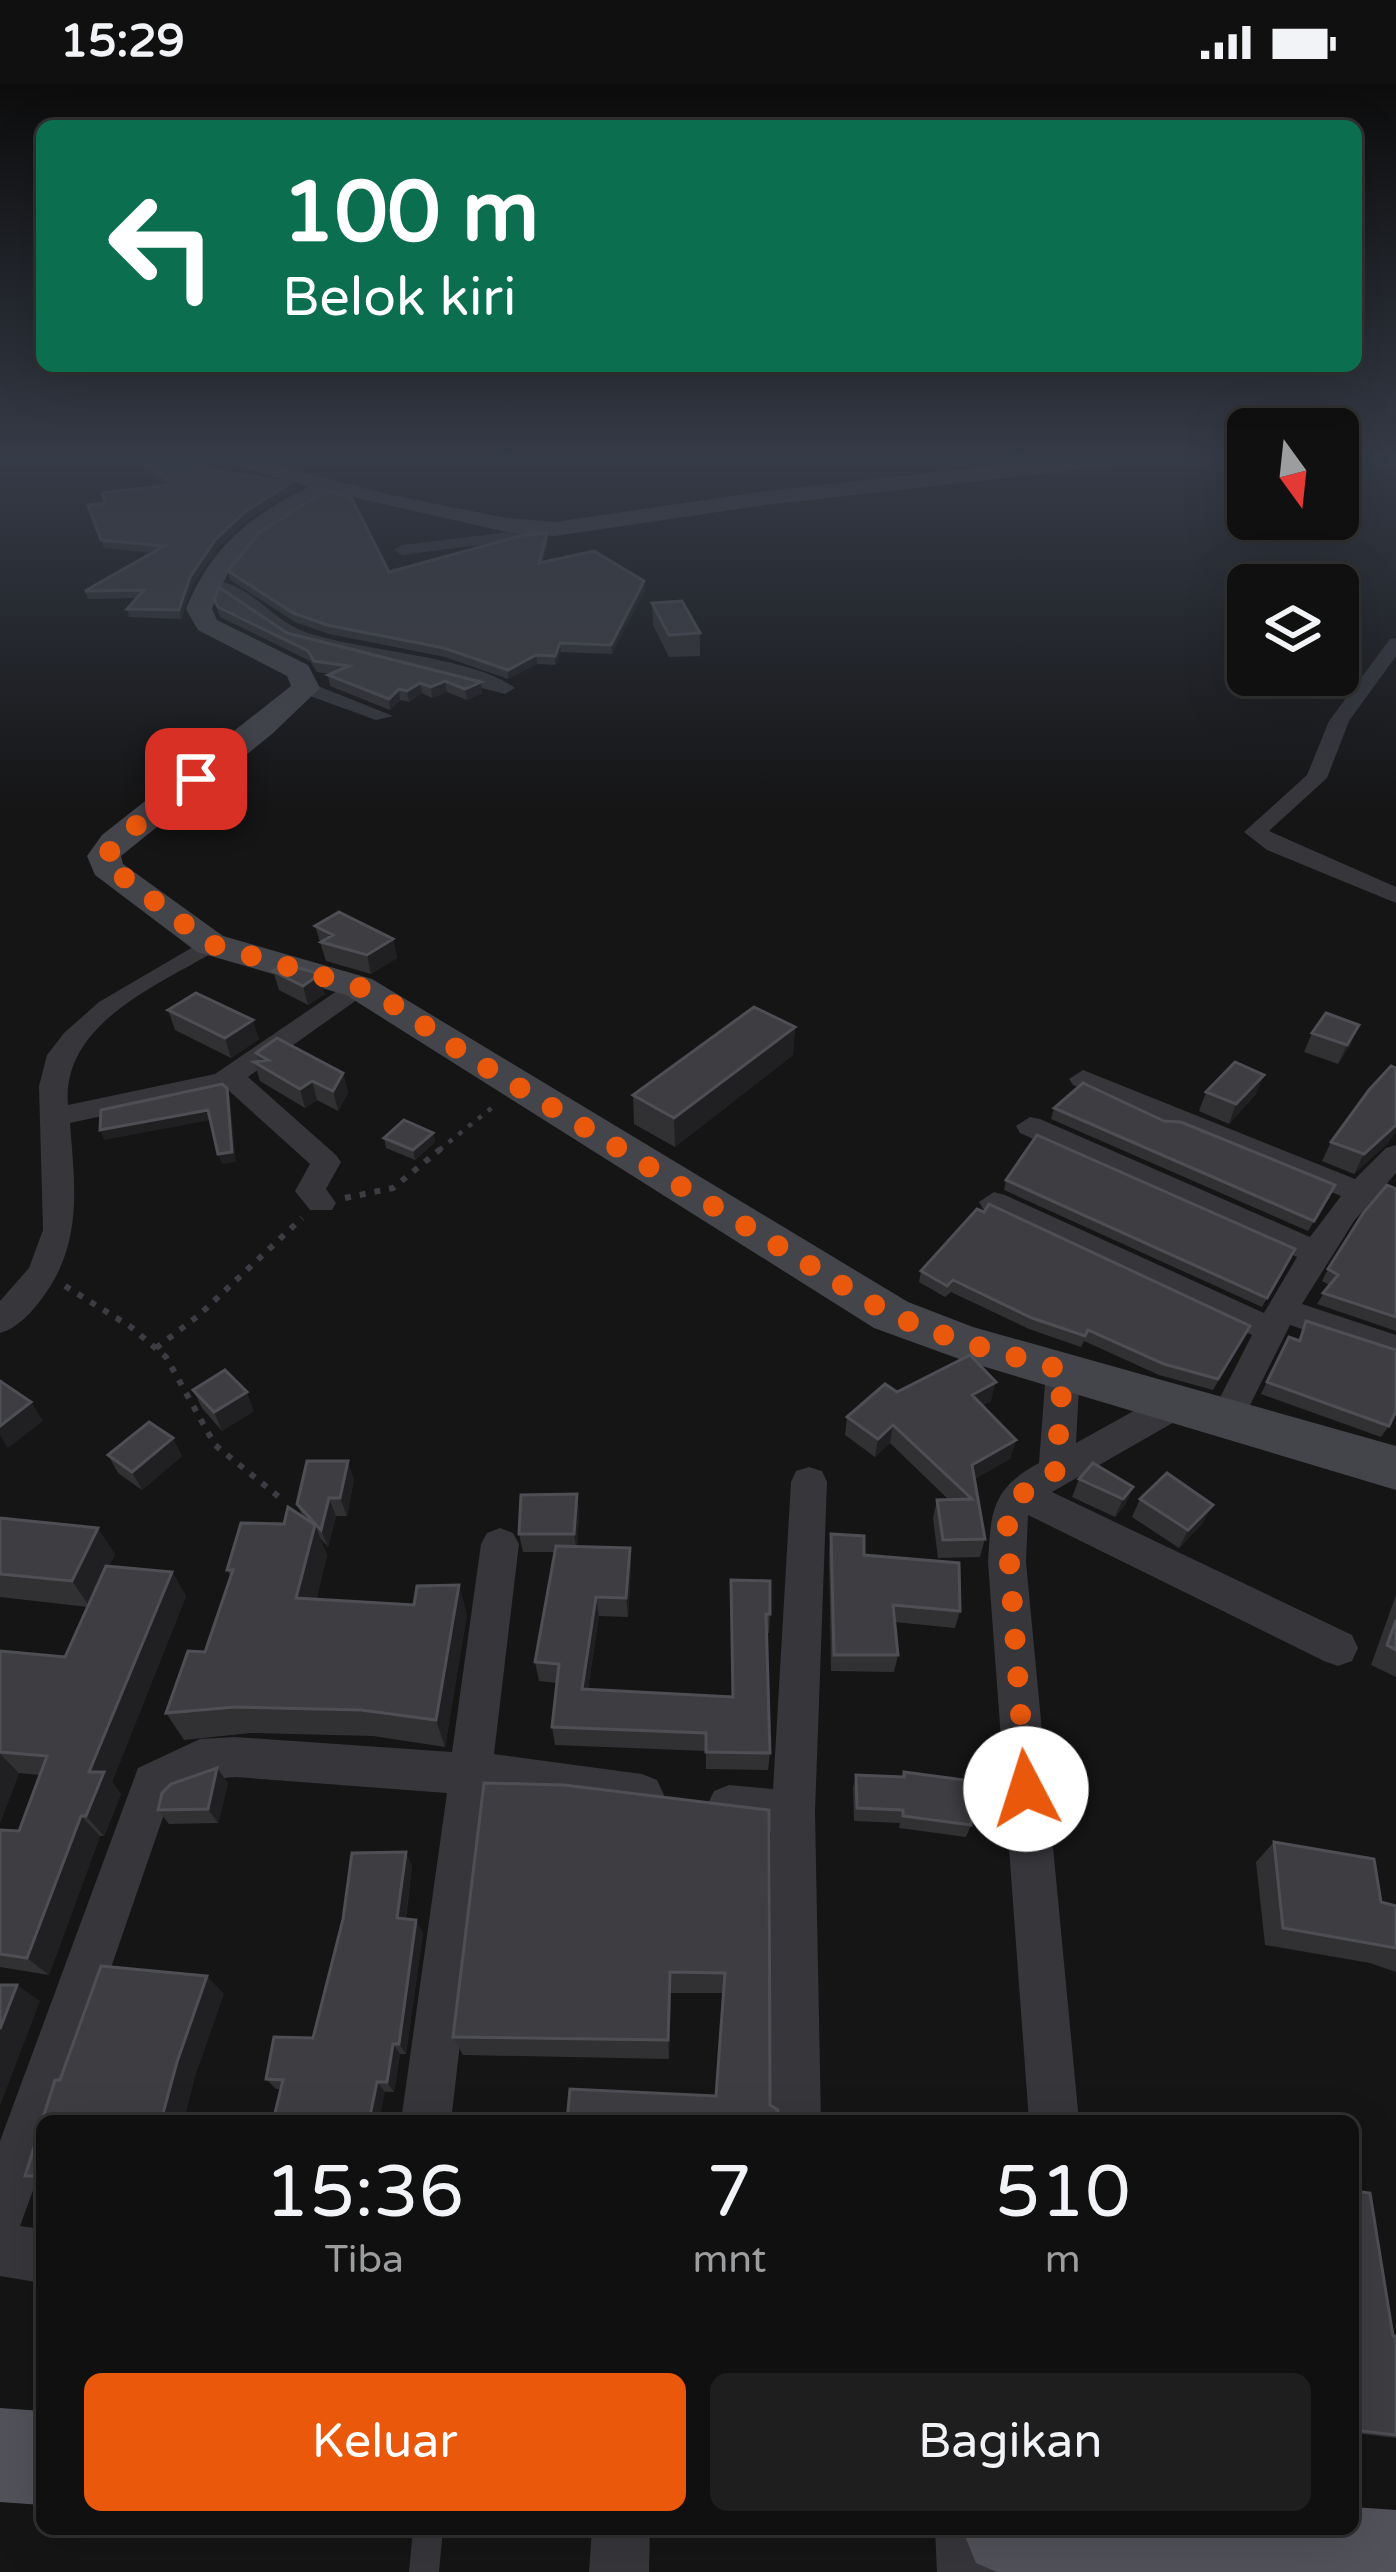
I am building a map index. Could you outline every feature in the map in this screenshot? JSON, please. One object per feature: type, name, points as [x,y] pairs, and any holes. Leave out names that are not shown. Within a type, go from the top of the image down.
[{"type":"main road","points":[[0,2455],[36,2458]]},
{"type":"main road","points":[[1099,2535],[1396,2559]]},
{"type":"street","points":[[213,573],[199,609],[203,621],[298,670],[305,688],[383,716]]},
{"type":"street","points":[[207,586],[225,586],[249,607],[296,635],[441,668],[505,688]]},
{"type":"street","points":[[1396,643],[1339,721],[1316,778],[1255,832],[1396,896]]},
{"type":"street","points":[[305,688],[262,728],[115,842],[104,856],[107,868],[210,944],[359,987],[891,1315],[962,1342],[1396,1468]]},
{"type":"street","points":[[0,1321],[52,1264],[60,1234],[55,1068],[71,1041],[109,1010],[210,944]]},
{"type":"street","points":[[55,1117],[187,1092],[231,1077],[359,987]]},
{"type":"street","points":[[231,1077],[326,1162],[310,1191],[321,1203]]},
{"type":"street","points":[[1083,1079],[1358,1191]]},
{"type":"street","points":[[1030,1126],[1314,1252]]},
{"type":"street","points":[[1227,1417],[1314,1252],[1358,1191],[1396,1154]]},
{"type":"street","points":[[994,1202],[1276,1319],[1396,1348]]},
{"type":"street","points":[[1038,1482],[1063,1370]]},
{"type":"street","points":[[1053,2115],[1007,1562],[1010,1508],[1038,1482],[1178,1403]]},
{"type":"street","points":[[796,2115],[793,1812],[809,1482]]},
{"type":"street","points":[[1038,1482],[1338,1648]]},
{"type":"street","points":[[427,2115],[500,1544]]},
{"type":"street","points":[[0,2212],[153,1783],[200,1760],[235,1757],[472,1773],[793,1812]]},
{"type":"street","points":[[0,2250],[36,2255]]},
{"type":"street","points":[[620,2572],[621,2535]]},
{"type":"street","points":[[964,2535],[967,2572]]},
{"type":"lane","points":[[424,2572],[427,2535]]},
{"type":"path","points":[[41,1278],[74,1289],[166,1357],[215,1445],[284,1501]]},
{"type":"building","points":[[116,573],[193,573],[179,610],[127,609],[144,590],[85,591]]},
{"type":"building","points":[[231,573],[631,573],[644,581],[611,645],[560,643],[555,656],[536,655],[508,670],[444,648],[327,625],[293,613]]},
{"type":"building","points":[[219,587],[287,633],[481,682],[465,689],[445,681],[431,687],[420,683],[407,691],[399,689],[389,699],[328,675],[349,666],[314,661],[308,651],[218,607],[214,599]]},
{"type":"building","points":[[682,601],[700,633],[669,635],[652,603]]},
{"type":"building","points":[[339,912],[393,939],[367,955],[321,942],[333,935],[315,926]]},
{"type":"building","points":[[285,964],[320,974],[303,986],[273,971]]},
{"type":"building","points":[[196,993],[253,1020],[225,1038],[168,1010]]},
{"type":"building","points":[[754,1007],[795,1027],[674,1118],[633,1095]]},
{"type":"building","points":[[1326,1013],[1359,1025],[1347,1045],[1312,1033]]},
{"type":"building","points":[[277,1038],[343,1073],[333,1091],[312,1081],[300,1089],[254,1062],[268,1060],[256,1053]]},
{"type":"building","points":[[1235,1062],[1264,1075],[1236,1104],[1206,1092]]},
{"type":"building","points":[[1391,1066],[1396,1068],[1396,1125],[1364,1154],[1331,1142],[1369,1090]]},
{"type":"building","points":[[1083,1083],[1164,1121],[1181,1122],[1335,1185],[1314,1221],[1054,1108]]},
{"type":"building","points":[[222,1084],[227,1088],[232,1152],[218,1154],[208,1110],[100,1130],[101,1110]]},
{"type":"building","points":[[404,1120],[433,1133],[413,1150],[384,1138]]},
{"type":"building","points":[[1037,1135],[1295,1249],[1267,1298],[1006,1180]]},
{"type":"building","points":[[1387,1185],[1396,1189],[1396,1317],[1323,1293],[1338,1275],[1328,1269]]},
{"type":"building","points":[[989,1204],[1250,1326],[1218,1379],[1164,1364],[1088,1330],[1085,1336],[1032,1318],[953,1280],[947,1286],[921,1271],[977,1209],[984,1212]]},
{"type":"building","points":[[1306,1321],[1396,1350],[1396,1411],[1389,1426],[1267,1382],[1289,1337],[1300,1341]]},
{"type":"building","points":[[970,1355],[996,1382],[972,1395],[1016,1440],[972,1465],[985,1539],[943,1540],[937,1500],[972,1499],[893,1425],[878,1439],[847,1417],[885,1384],[897,1392]]},
{"type":"building","points":[[225,1370],[247,1392],[214,1412],[193,1390]]},
{"type":"building","points":[[0,1381],[31,1402],[0,1426]]},
{"type":"building","points":[[149,1422],[173,1438],[132,1472],[108,1455]]},
{"type":"building","points":[[307,1461],[348,1461],[340,1498],[329,1498],[321,1530],[297,1504]]},
{"type":"building","points":[[1093,1463],[1133,1487],[1123,1499],[1079,1479]]},
{"type":"building","points":[[1167,1473],[1213,1505],[1188,1530],[1140,1499]]},
{"type":"building","points":[[577,1494],[574,1534],[519,1534],[521,1495]]},
{"type":"building","points":[[288,1507],[315,1525],[296,1598],[414,1605],[417,1586],[459,1585],[436,1720],[361,1710],[235,1707],[166,1713],[188,1651],[205,1652],[233,1570],[227,1570],[241,1523],[284,1524]]},
{"type":"building","points":[[0,1518],[98,1528],[72,1581],[0,1574]]},
{"type":"building","points":[[831,1534],[864,1536],[864,1555],[959,1563],[960,1611],[893,1605],[898,1655],[834,1655]]},
{"type":"building","points":[[556,1546],[630,1548],[626,1598],[596,1597],[582,1689],[733,1697],[731,1580],[770,1581],[770,1614],[766,1614],[770,1753],[706,1752],[706,1733],[552,1727],[559,1664],[535,1662]]},
{"type":"building","points":[[106,1566],[172,1572],[89,1772],[104,1772],[86,1816],[81,1816],[27,1958],[0,1954],[0,1830],[19,1831],[47,1756],[0,1752],[0,1651],[65,1657]]},
{"type":"building","points":[[1396,1620],[1396,1650],[1387,1645]]},
{"type":"building","points":[[217,1768],[208,1809],[158,1810],[162,1793],[171,1784]]},
{"type":"building","points":[[904,1772],[972,1781],[971,1825],[903,1816],[903,1810],[857,1808],[856,1775],[904,1777]]},
{"type":"building","points":[[484,1783],[564,1785],[769,1810],[770,2105],[778,2115],[568,2115],[570,2089],[716,2096],[725,1973],[670,1972],[668,2040],[453,2037]]},
{"type":"building","points":[[1274,1842],[1374,1859],[1381,1902],[1396,1906],[1396,1948],[1283,1928]]},
{"type":"building","points":[[406,1852],[397,1918],[416,1920],[399,2044],[393,2044],[387,2082],[377,2082],[370,2115],[274,2115],[283,2080],[266,2079],[274,2037],[313,2038],[343,1919],[352,1853]]},
{"type":"building","points":[[101,1966],[207,1976],[163,2115],[44,2115],[55,2080],[60,2080]]},
{"type":"building","points":[[0,1985],[17,1985],[0,2029]]},
{"type":"building","points":[[36,2141],[36,2176],[25,2176]]},
{"type":"building","points":[[1359,2192],[1370,2193],[1396,2336],[1396,2435],[1359,2431]]},
{"type":"route","points":[[196,779],[115,842],[104,862],[198,936],[210,944],[359,987],[398,1007],[463,1053],[891,1315],[962,1342],[1063,1370],[1056,1471],[1021,1494],[1010,1508],[1007,1529],[1026,1789]]}]
